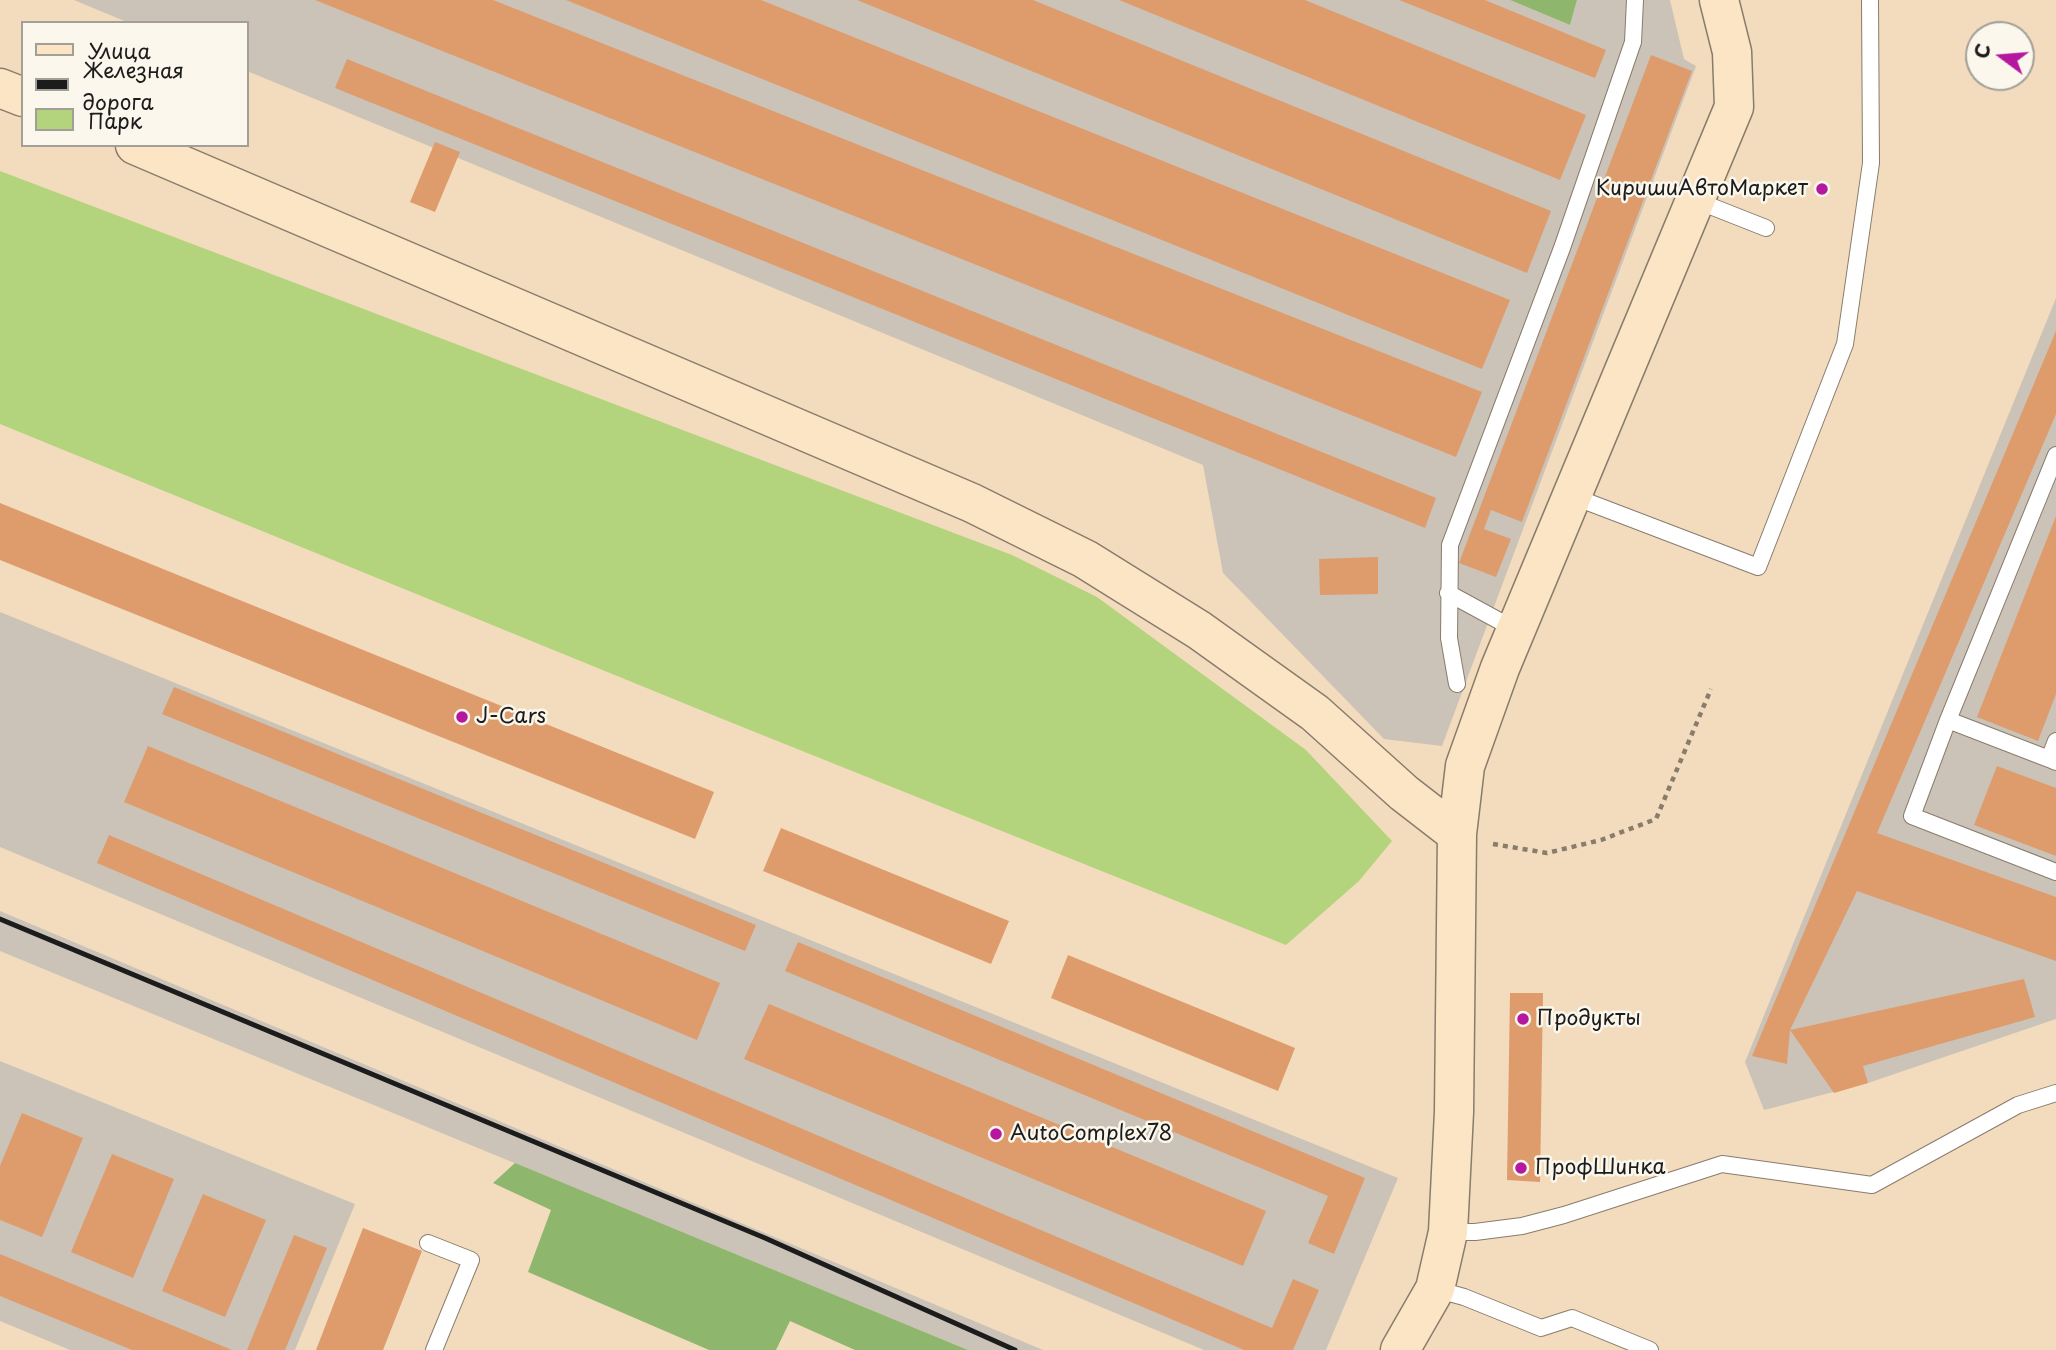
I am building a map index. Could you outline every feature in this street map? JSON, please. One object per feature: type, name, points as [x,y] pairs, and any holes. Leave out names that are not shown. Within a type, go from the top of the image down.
[{"type":"street","points":[[1400,1350],[1434,1289],[1448,1232],[1454,1112],[1457,834],[1465,766],[1478,724],[1516,629],[1734,107],[1732,52],[1718,0]]},
{"type":"street","points":[[0,88],[21,96]]},
{"type":"street","points":[[140,147],[972,503],[1085,559],[1199,630],[1315,713],[1404,793],[1457,834]]},
{"type":"lane","points":[[1457,684],[1449,638],[1450,545],[1562,248],[1633,42],[1635,0]]},
{"type":"lane","points":[[1572,496],[1758,568],[1845,344],[1871,163],[1870,0]]},
{"type":"lane","points":[[1695,200],[1766,228]]},
{"type":"lane","points":[[2056,455],[1948,720],[1912,816],[2056,872]]},
{"type":"lane","points":[[1448,593],[1516,629]]},
{"type":"lane","points":[[1948,720],[2053,760],[2056,741]]},
{"type":"lane","points":[[1448,1232],[1475,1232],[1522,1226],[1722,1164],[1872,1185],[2018,1105],[2056,1093]]},
{"type":"lane","points":[[429,1243],[471,1260],[434,1350]]},
{"type":"lane","points":[[1434,1289],[1464,1297],[1541,1328],[1572,1318],[1650,1350]]},
{"type":"path","points":[[1457,834],[1489,844],[1547,853],[1601,840],[1656,819],[1711,689]]},
{"type":"shaded area","points":[[74,0],[1510,0],[1570,25],[1577,0],[1670,0],[1684,59],[1696,66],[1442,746],[1384,739],[1223,573],[1203,465],[248,71],[248,21],[124,21]]},
{"type":"shaded area","points":[[2056,298],[2056,1019],[1868,1083],[1764,1110],[1745,1062]]},
{"type":"shaded area","points":[[0,612],[1398,1178],[1326,1350],[1204,1350],[0,847]]},
{"type":"shaded area","points":[[0,911],[1043,1350],[968,1350],[0,951]]},
{"type":"shaded area","points":[[0,1061],[355,1204],[295,1350],[70,1350],[0,1321]]},
{"type":"green space","points":[[1510,0],[1577,0],[1570,25]]},
{"type":"green space","points":[[0,171],[1012,555],[1097,597],[1306,750],[1392,841],[1359,881],[1286,945],[720,718],[0,424]]},
{"type":"green space","points":[[515,1163],[968,1350],[855,1350],[790,1321],[776,1350],[709,1350],[528,1272],[551,1210],[493,1183]]},
{"type":"building","points":[[315,0],[493,0],[1482,392],[1456,457]]},
{"type":"building","points":[[566,0],[761,0],[1510,300],[1482,369]]},
{"type":"building","points":[[857,0],[1033,0],[1551,211],[1527,273]]},
{"type":"building","points":[[1119,0],[1305,0],[1586,115],[1560,180]]},
{"type":"building","points":[[1399,0],[1485,0],[1606,50],[1595,78]]},
{"type":"building","points":[[1651,55],[1692,71],[1522,522],[1491,510],[1484,529],[1511,539],[1496,577],[1459,563]]},
{"type":"building","points":[[347,59],[1436,498],[1425,528],[335,88]]},
{"type":"building","points":[[435,142],[460,152],[435,212],[410,202]]},
{"type":"building","points":[[2056,331],[2056,414],[1877,833],[2056,897],[2056,961],[1857,891],[1790,1030],[1787,1064],[1752,1056]]},
{"type":"building","points":[[0,503],[714,792],[695,839],[0,560]]},
{"type":"building","points":[[2056,516],[2056,694],[2038,741],[1977,717]]},
{"type":"building","points":[[1378,557],[1378,594],[1320,595],[1319,559]]},
{"type":"building","points":[[174,687],[756,925],[745,951],[162,714]]},
{"type":"building","points":[[148,746],[720,983],[697,1040],[124,802]]},
{"type":"building","points":[[1997,766],[2056,788],[2056,856],[1974,825]]},
{"type":"building","points":[[781,828],[1009,921],[991,964],[763,871]]},
{"type":"building","points":[[109,835],[1272,1328],[1293,1279],[1319,1290],[1293,1350],[1244,1350],[97,863]]},
{"type":"building","points":[[798,942],[1365,1178],[1334,1254],[1308,1243],[1328,1196],[785,971]]},
{"type":"building","points":[[1068,955],[1295,1048],[1278,1091],[1051,998]]},
{"type":"building","points":[[2024,979],[2035,1017],[1863,1066],[1868,1083],[1834,1093],[1790,1030]]},
{"type":"building","points":[[1510,993],[1543,993],[1540,1182],[1507,1180]]},
{"type":"building","points":[[769,1004],[1266,1211],[1243,1266],[744,1059]]},
{"type":"building","points":[[22,1113],[83,1138],[42,1237],[0,1220],[0,1166]]},
{"type":"building","points":[[112,1154],[174,1179],[133,1278],[71,1252]]},
{"type":"building","points":[[203,1194],[266,1220],[225,1317],[162,1291]]},
{"type":"building","points":[[363,1228],[422,1251],[383,1350],[316,1350]]},
{"type":"building","points":[[294,1235],[327,1248],[285,1350],[247,1350]]},
{"type":"building","points":[[0,1254],[232,1350],[132,1350],[0,1296]]},
{"type":"railway","points":[[0,919],[765,1238],[1015,1350]]},
{"type":"place","name":"КиришиАвтоМаркет","points":[[1822,189]]},
{"type":"place","name":"J-Cars","points":[[462,717]]},
{"type":"place","name":"Продукты","points":[[1523,1019]]},
{"type":"place","name":"AutoComplex78","points":[[996,1134]]},
{"type":"place","name":"ПрофШинка","points":[[1521,1168]]}]
